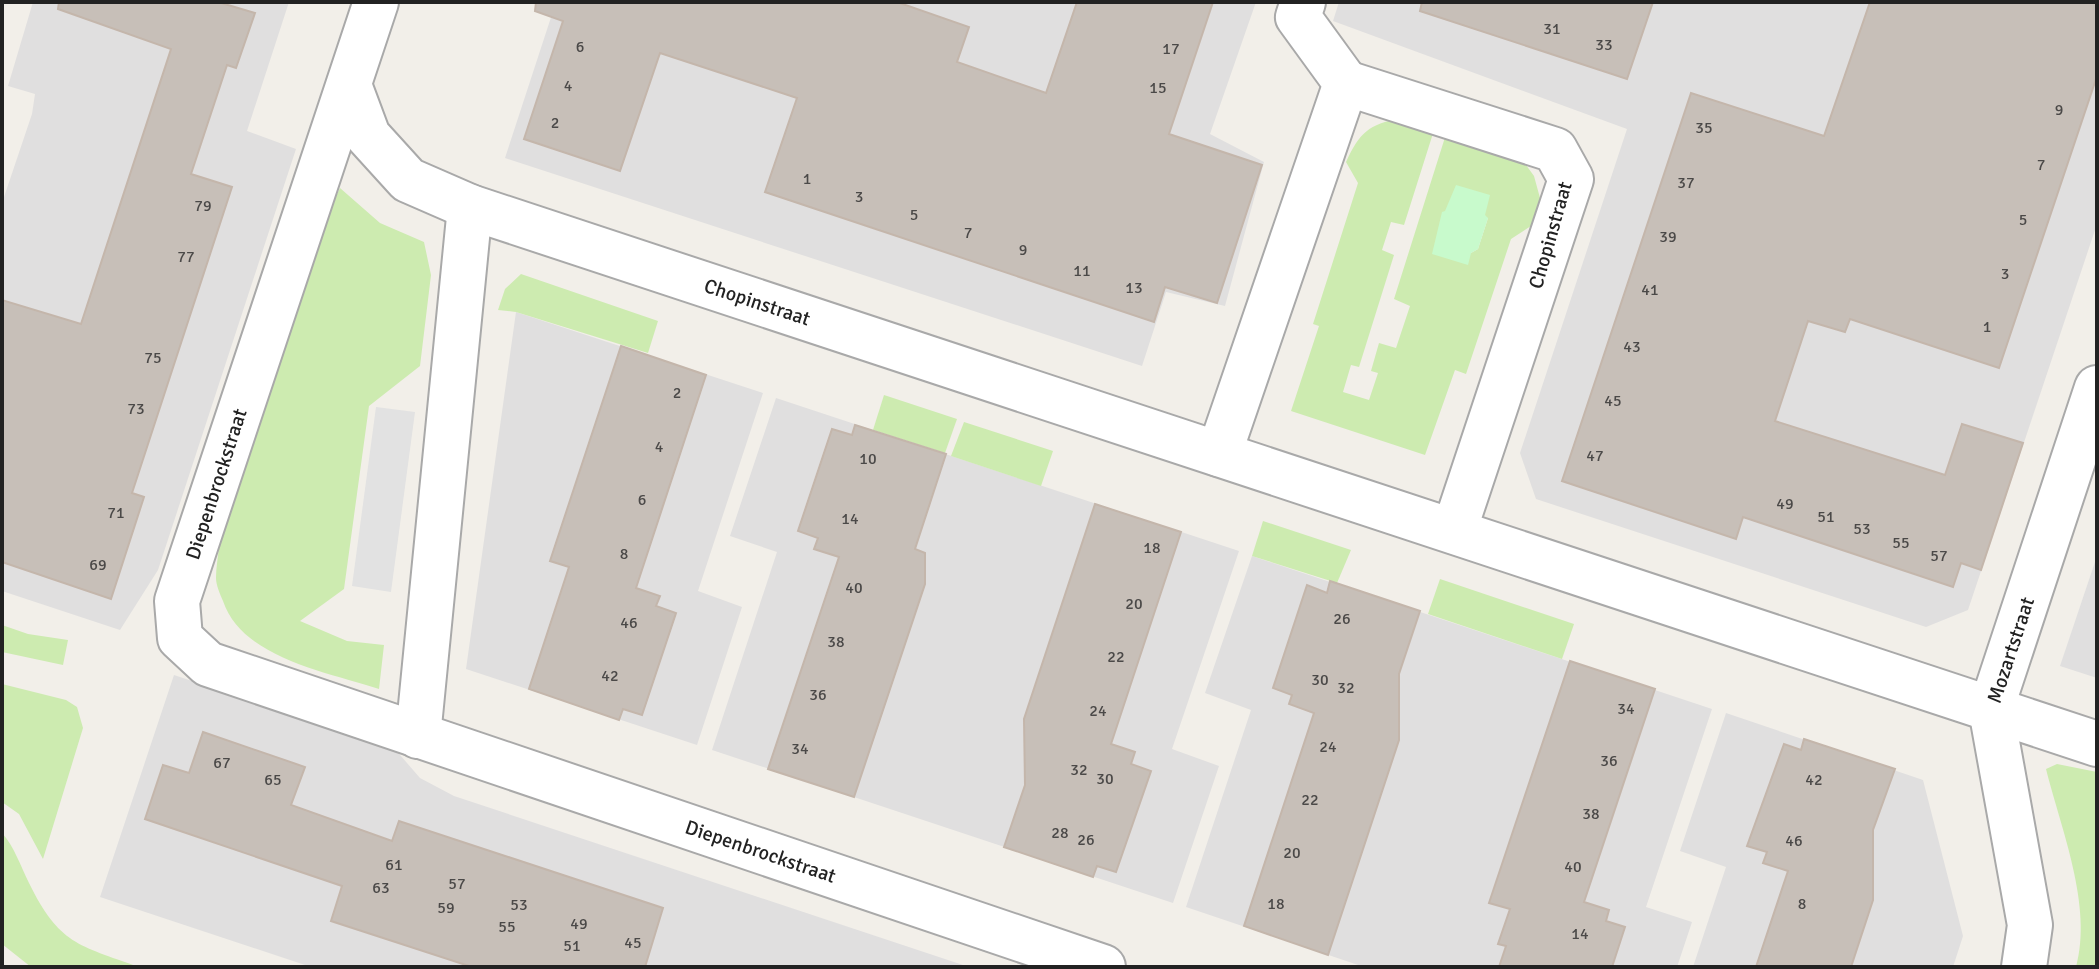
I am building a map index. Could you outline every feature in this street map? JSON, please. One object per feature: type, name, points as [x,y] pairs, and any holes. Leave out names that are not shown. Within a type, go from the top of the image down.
[{"type":"street","name":"Diepenbrockstraat","points":[[376,2],[177,601],[180,638],[208,664],[1103,967]]},
{"type":"street","points":[[1219,454],[1346,83],[1298,17],[1303,2]]},
{"type":"street","name":"Chopinstraat","points":[[1346,83],[1555,150],[1571,179],[1454,531]]},
{"type":"street","name":"Chopinstraat","points":[[349,85],[368,136],[408,180],[470,207],[2097,744]]},
{"type":"street","points":[[418,736],[470,207]]},
{"type":"street","name":"Mozartstraat","points":[[2024,967],[2030,925],[1991,709],[2097,388]]},
{"type":"shaded area","points":[[33,2],[289,2],[247,131],[296,149],[158,570],[120,630],[2,591],[2,203],[32,114],[35,94],[8,86]]},
{"type":"shaded area","points":[[556,2],[1256,2],[1210,134],[1264,162],[1225,306],[1166,292],[1142,366],[505,158]]},
{"type":"shaded area","points":[[1339,2],[2097,2],[2097,224],[1968,610],[1926,627],[1536,499],[1520,453],[1627,129],[1333,21]]},
{"type":"shaded area","points":[[516,312],[763,393],[698,591],[742,607],[697,745],[466,669]]},
{"type":"shaded area","points":[[776,398],[1239,551],[1172,749],[1219,766],[1173,903],[712,750],[777,552],[730,536]]},
{"type":"shaded area","points":[[376,407],[415,412],[391,592],[352,586]]},
{"type":"shaded area","points":[[1252,556],[1712,709],[1646,907],[1692,922],[1677,967],[1364,967],[1186,907],[1251,710],[1205,693]]},
{"type":"shaded area","points":[[2097,556],[2097,678],[2060,666]]},
{"type":"shaded area","points":[[174,675],[394,748],[420,778],[454,796],[969,967],[311,967],[100,897]]},
{"type":"shaded area","points":[[1726,713],[1923,780],[1963,936],[1953,967],[1693,967],[1726,867],[1680,851]]},
{"type":"green space","points":[[1401,118],[1435,127],[1404,225],[1391,222],[1382,250],[1394,255],[1359,367],[1351,365],[1343,392],[1369,400],[1378,373],[1371,371],[1379,343],[1396,348],[1410,306],[1394,299],[1447,131],[1502,150],[1526,165],[1534,176],[1540,198],[1534,224],[1511,239],[1466,374],[1455,370],[1425,455],[1291,411],[1319,326],[1313,324],[1358,183],[1346,162],[1366,131]],"holes":[[[1445,211],[1488,218],[1478,249],[1471,253]]]},
{"type":"green space","points":[[1456,185],[1490,195],[1485,215],[1488,218],[1478,249],[1471,253],[1468,265],[1432,254],[1442,212]]},
{"type":"green space","points":[[340,188],[380,223],[424,242],[431,275],[420,366],[369,406],[344,589],[300,621],[347,641],[384,645],[379,689],[312,669],[267,649],[248,636],[233,620],[216,581],[219,547],[330,209]]},
{"type":"green space","points":[[521,274],[658,321],[648,353],[516,312],[498,310],[505,289]]},
{"type":"green space","points":[[884,395],[957,419],[945,453],[873,430]]},
{"type":"green space","points":[[964,422],[1053,451],[1041,486],[951,456]]},
{"type":"green space","points":[[1263,521],[1351,550],[1337,583],[1252,556]]},
{"type":"green space","points":[[1440,579],[1574,624],[1562,659],[1428,614]]},
{"type":"green space","points":[[2,625],[28,634],[68,640],[63,665],[2,652]]},
{"type":"green space","points":[[2,684],[66,700],[77,707],[83,728],[43,859],[19,814],[2,802]]},
{"type":"green space","points":[[2057,764],[2097,772],[2097,967],[2076,967],[2081,919],[2078,893],[2046,769]]},
{"type":"green space","points":[[2,833],[14,850],[40,903],[61,931],[85,947],[139,967],[31,967],[2,944]]},
{"type":"building","points":[[59,2],[218,2],[255,13],[236,68],[227,65],[191,174],[232,187],[132,493],[144,497],[111,599],[2,562],[2,300],[81,324],[171,49],[58,9]]},
{"type":"building","points":[[536,2],[897,2],[969,27],[957,62],[1046,93],[1077,2],[1213,2],[1169,134],[1262,165],[1217,303],[1165,287],[1154,322],[765,192],[797,98],[660,53],[620,171],[524,139],[563,21],[535,11]]},
{"type":"building","points":[[1422,2],[1653,2],[1627,79],[1420,11]]},
{"type":"building","points":[[1870,2],[2097,2],[2097,76],[1999,368],[1850,319],[1845,332],[1808,321],[1775,421],[1945,475],[1962,424],[2023,443],[1981,570],[1961,563],[1953,587],[1743,517],[1736,539],[1562,481],[1691,93],[1824,136]]},
{"type":"building","points":[[621,346],[706,375],[636,588],[660,596],[656,606],[676,613],[642,715],[623,709],[619,720],[529,689],[569,567],[550,561]]},
{"type":"building","points":[[855,425],[946,454],[915,549],[925,553],[925,584],[854,797],[768,769],[839,557],[814,549],[818,538],[798,531],[832,429],[852,435]]},
{"type":"building","points":[[1095,504],[1181,532],[1111,744],[1135,752],[1131,764],[1151,771],[1116,872],[1097,866],[1093,877],[1004,847],[1025,785],[1024,719]]},
{"type":"building","points":[[1330,581],[1420,611],[1399,674],[1399,740],[1328,955],[1244,926],[1314,713],[1289,704],[1292,695],[1273,688],[1307,585],[1327,593]]},
{"type":"building","points":[[1570,661],[1655,689],[1584,902],[1609,910],[1606,921],[1625,927],[1612,967],[1499,967],[1506,946],[1498,944],[1510,909],[1489,903]]},
{"type":"building","points":[[203,732],[305,767],[291,805],[392,841],[399,821],[663,908],[645,967],[472,967],[331,921],[342,886],[145,819],[163,765],[189,773]]},
{"type":"building","points":[[1804,739],[1895,769],[1873,830],[1873,900],[1851,967],[1756,967],[1788,871],[1763,863],[1767,852],[1747,846],[1784,744],[1801,750]]}]
